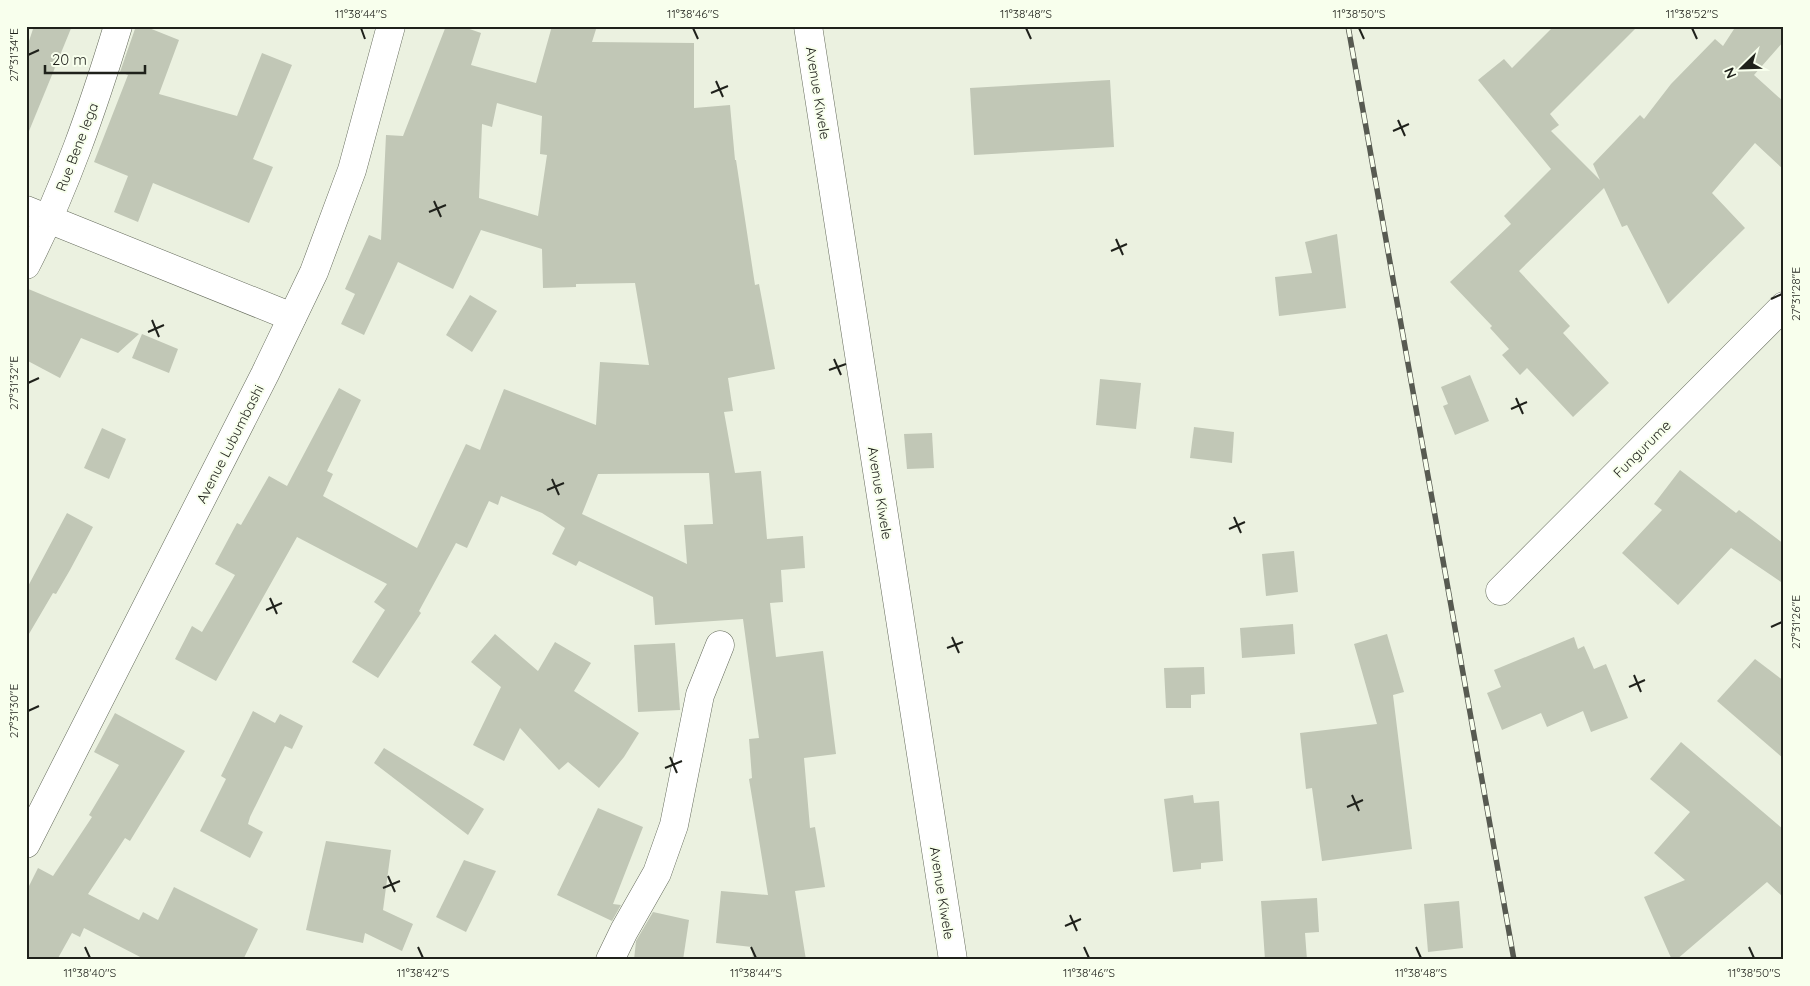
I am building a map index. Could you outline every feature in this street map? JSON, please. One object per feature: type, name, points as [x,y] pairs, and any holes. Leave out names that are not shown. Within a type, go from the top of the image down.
[{"type":"street","name":"Rue Bene lega","points":[[26,265],[38,215],[100,86],[118,26]]},
{"type":"street","name":"Avenue Lubumbashi","points":[[26,844],[314,272],[352,170],[391,26]]},
{"type":"street","name":"Avenue Kiwele","points":[[808,26],[953,960]]},
{"type":"street","points":[[38,215],[292,317]]},
{"type":"street","name":"Fungurume","points":[[1500,591],[1784,306]]},
{"type":"street","points":[[610,960],[657,873],[674,825],[700,695],[720,645]]},
{"type":"building","points":[[34,26],[72,26],[27,136],[26,50]]},
{"type":"building","points":[[136,26],[144,26],[179,40],[159,94],[237,116],[262,53],[292,65],[253,159],[273,167],[249,223],[153,183],[138,222],[114,212],[128,176],[94,162],[128,75],[120,72]]},
{"type":"building","points":[[446,26],[461,26],[481,33],[471,65],[536,83],[552,26],[597,26],[592,42],[694,43],[694,108],[730,105],[735,160],[755,285],[759,284],[775,369],[728,378],[733,411],[724,412],[735,473],[761,471],[767,539],[803,536],[805,568],[781,570],[783,602],[770,603],[776,657],[823,651],[836,754],[804,758],[810,828],[815,827],[825,887],[795,891],[806,960],[753,960],[752,947],[716,943],[721,891],[768,895],[749,779],[752,778],[749,739],[759,738],[743,619],[655,625],[653,597],[579,561],[576,566],[552,554],[565,528],[542,513],[501,496],[498,505],[489,501],[467,548],[456,543],[419,611],[421,613],[378,678],[352,662],[385,610],[374,602],[387,584],[297,537],[216,681],[175,659],[192,626],[202,632],[235,575],[215,564],[237,523],[241,525],[269,476],[287,486],[339,388],[361,400],[327,471],[333,474],[323,496],[417,548],[466,444],[480,450],[504,389],[596,425],[600,362],[649,365],[635,283],[576,284],[576,287],[543,288],[542,249],[481,230],[453,289],[398,262],[364,335],[341,324],[355,294],[345,289],[369,235],[381,240],[386,135],[403,136]],"holes":[[[497,103],[542,116],[540,154],[547,155],[538,216],[479,198],[482,124],[492,127]],[[709,473],[713,524],[684,525],[687,564],[582,514],[598,474]]]},
{"type":"building","points":[[1554,26],[1638,26],[1550,114],[1559,125],[1551,131],[1600,180],[1593,164],[1640,115],[1644,119],[1671,84],[1715,39],[1723,46],[1736,26],[1784,26],[1784,41],[1754,75],[1784,102],[1784,170],[1755,143],[1712,193],[1745,228],[1668,304],[1627,225],[1622,227],[1604,188],[1519,271],[1570,326],[1563,333],[1609,383],[1573,417],[1527,368],[1520,375],[1502,355],[1509,349],[1490,328],[1492,326],[1450,282],[1511,224],[1504,216],[1551,169],[1478,80],[1504,59],[1512,68]]},
{"type":"building","points":[[1110,80],[1114,147],[974,155],[970,88]]},
{"type":"building","points":[[1337,234],[1346,308],[1279,316],[1275,277],[1312,273],[1305,242]]},
{"type":"building","points":[[26,288],[139,334],[118,353],[81,338],[60,378],[26,360]]},
{"type":"building","points":[[470,295],[497,311],[472,352],[446,335]]},
{"type":"building","points":[[142,334],[178,349],[169,373],[132,358]]},
{"type":"building","points":[[1470,375],[1489,421],[1455,435],[1443,406],[1448,404],[1441,387]]},
{"type":"building","points":[[1100,379],[1141,383],[1136,429],[1096,425]]},
{"type":"building","points":[[1194,427],[1234,432],[1232,463],[1190,458]]},
{"type":"building","points":[[102,428],[126,439],[109,479],[84,468]]},
{"type":"building","points":[[932,433],[934,468],[907,469],[904,434]]},
{"type":"building","points":[[1680,470],[1736,513],[1739,510],[1784,544],[1784,584],[1731,548],[1678,605],[1622,553],[1662,510],[1654,504]]},
{"type":"building","points":[[67,513],[93,527],[56,594],[53,593],[26,639],[26,590]]},
{"type":"building","points":[[1294,551],[1298,592],[1266,596],[1262,554]]},
{"type":"building","points":[[1293,624],[1295,654],[1242,658],[1240,628]]},
{"type":"building","points":[[495,634],[538,671],[555,642],[591,663],[574,691],[639,733],[624,757],[599,788],[568,762],[559,770],[520,728],[504,761],[473,745],[501,687],[471,662]]},
{"type":"building","points":[[1387,634],[1404,692],[1393,695],[1412,849],[1322,861],[1312,788],[1306,789],[1300,733],[1377,724],[1354,644]]},
{"type":"building","points":[[1574,637],[1578,649],[1584,646],[1594,669],[1606,664],[1628,718],[1591,732],[1583,711],[1547,727],[1541,713],[1502,730],[1487,693],[1501,687],[1494,670]]},
{"type":"building","points":[[675,643],[680,710],[638,712],[634,645]]},
{"type":"building","points":[[1755,659],[1784,681],[1784,759],[1717,701]]},
{"type":"building","points":[[1204,667],[1205,694],[1191,695],[1191,708],[1166,708],[1164,668]]},
{"type":"building","points":[[253,711],[275,723],[280,714],[303,726],[292,749],[285,746],[250,817],[248,824],[263,832],[250,858],[200,831],[226,779],[221,776]]},
{"type":"building","points":[[115,713],[185,751],[130,841],[125,838],[88,894],[139,920],[143,912],[158,920],[174,887],[258,929],[243,960],[146,960],[84,928],[80,937],[72,933],[57,960],[26,960],[26,892],[38,868],[53,876],[92,817],[89,815],[119,765],[94,752]]},
{"type":"building","points":[[1681,742],[1784,830],[1784,898],[1767,882],[1676,960],[1672,960],[1644,897],[1685,880],[1654,853],[1690,812],[1650,779]]},
{"type":"building","points":[[384,748],[484,809],[468,835],[374,763]]},
{"type":"building","points":[[1193,795],[1194,803],[1219,801],[1223,861],[1201,863],[1201,869],[1173,872],[1164,799]]},
{"type":"building","points":[[598,808],[643,827],[613,904],[621,905],[612,921],[557,895]]},
{"type":"building","points":[[326,841],[391,850],[383,910],[413,924],[402,951],[365,933],[363,943],[306,930]]},
{"type":"building","points":[[464,860],[496,871],[466,932],[436,917]]},
{"type":"building","points":[[1317,898],[1319,932],[1305,933],[1307,960],[1265,960],[1261,901]]},
{"type":"building","points":[[1459,901],[1463,948],[1428,952],[1424,904]]},
{"type":"building","points":[[653,912],[689,920],[683,960],[634,960],[636,941]]},
{"type":"railway","points":[[1348,26],[1514,960]]}]
